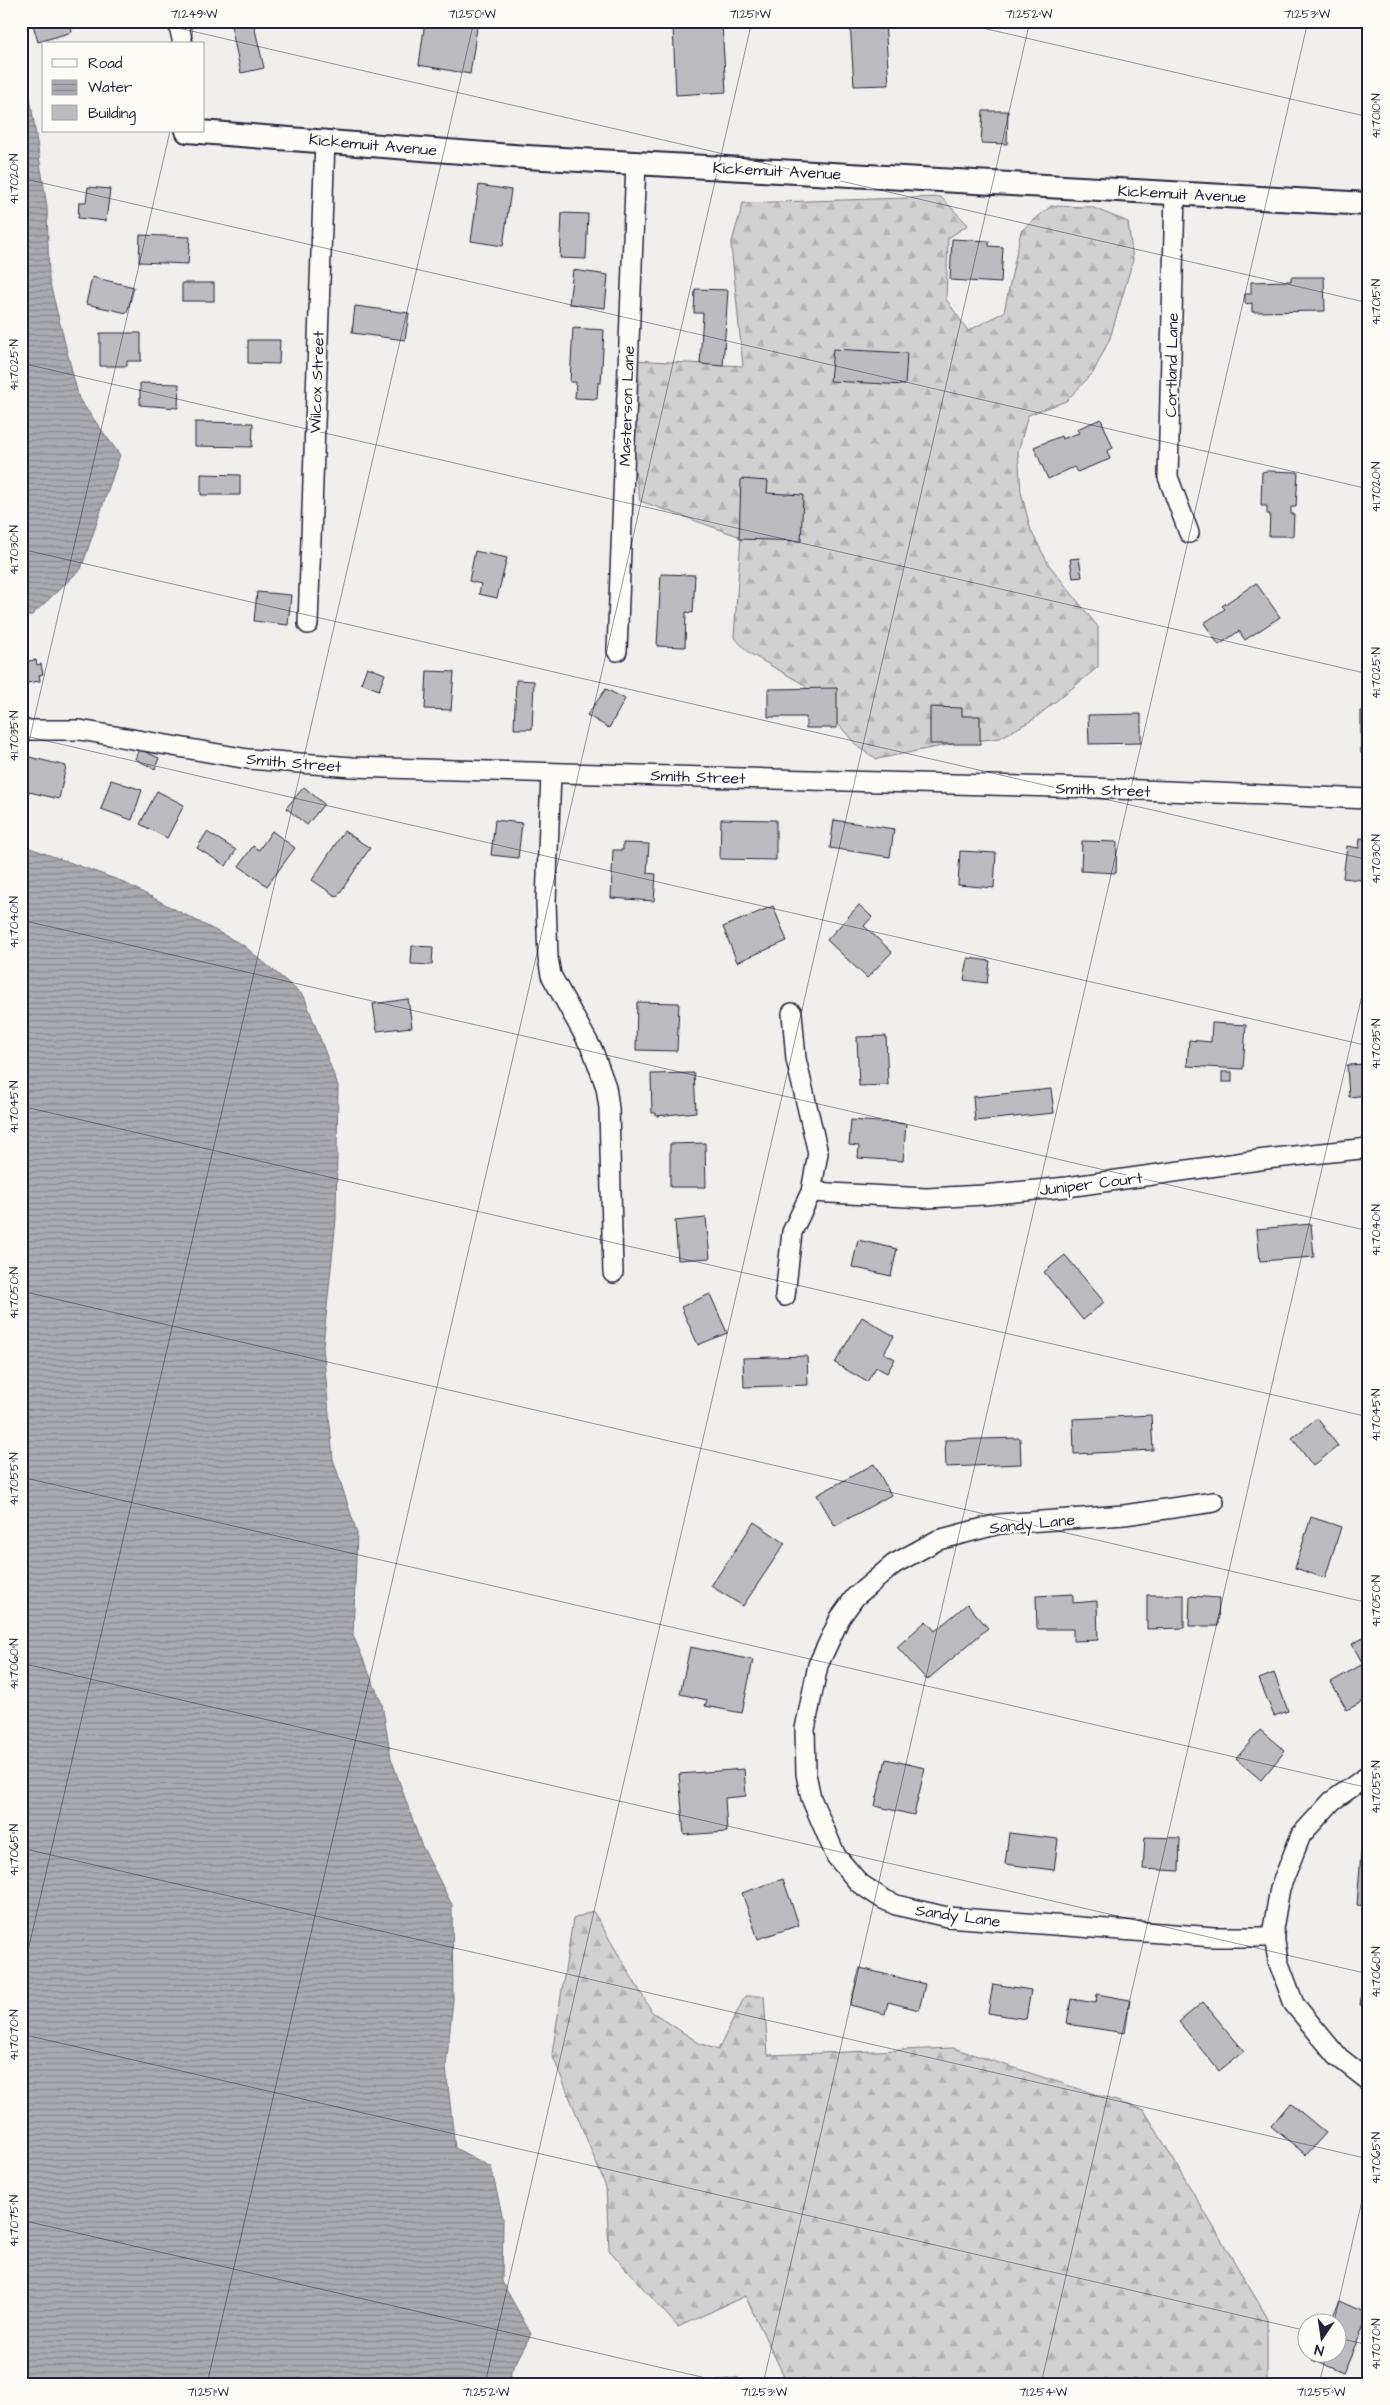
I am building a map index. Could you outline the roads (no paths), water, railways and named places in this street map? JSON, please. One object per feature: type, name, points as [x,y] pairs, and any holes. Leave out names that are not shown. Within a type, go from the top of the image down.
[{"type":"street","points":[[178,21],[183,42]]},
{"type":"street","name":"Kickemuit Avenue","points":[[205,131],[526,157],[1369,204]]},
{"type":"street","name":"Wilcox Street","points":[[308,624],[325,140]]},
{"type":"street","name":"Masterson Lane","points":[[617,651],[636,162]]},
{"type":"street","name":"Cortland Lane","points":[[1175,193],[1168,477],[1189,533]]},
{"type":"street","name":"Smith Street","points":[[30,730],[80,730],[248,760],[291,763],[551,774],[594,773],[1369,798]]},
{"type":"street","points":[[551,774],[546,902],[548,958],[551,975],[593,1051],[606,1087],[609,1108],[613,1273]]},
{"type":"street","points":[[785,1296],[792,1232],[811,1192],[818,1153],[796,1059],[792,1013]]},
{"type":"street","name":"Juniper Court","points":[[811,1192],[926,1198],[984,1195],[1066,1187],[1266,1159],[1369,1148]]},
{"type":"street","name":"Sandy Lane","points":[[1214,1502],[1124,1514],[999,1524],[938,1540],[894,1564],[855,1598],[840,1618],[818,1665],[805,1729],[806,1774],[811,1798],[836,1856],[859,1882],[883,1899],[896,1905],[947,1917],[1214,1937],[1275,1937]]},
{"type":"street","points":[[1369,1775],[1332,1801],[1301,1834],[1280,1888],[1273,1929],[1278,1961],[1294,2004],[1337,2056],[1369,2082]]},
{"type":"water","points":[[21,74],[27,78],[47,207],[49,280],[79,399],[120,455],[81,569],[32,615],[21,618]]},
{"type":"water","points":[[21,840],[30,848],[121,881],[243,945],[304,996],[338,1086],[336,1220],[323,1346],[333,1459],[357,1533],[353,1635],[382,1704],[391,1758],[421,1844],[452,1905],[453,2000],[446,2067],[455,2148],[491,2167],[503,2219],[502,2282],[531,2334],[511,2372],[510,2384],[21,2384]]}]
